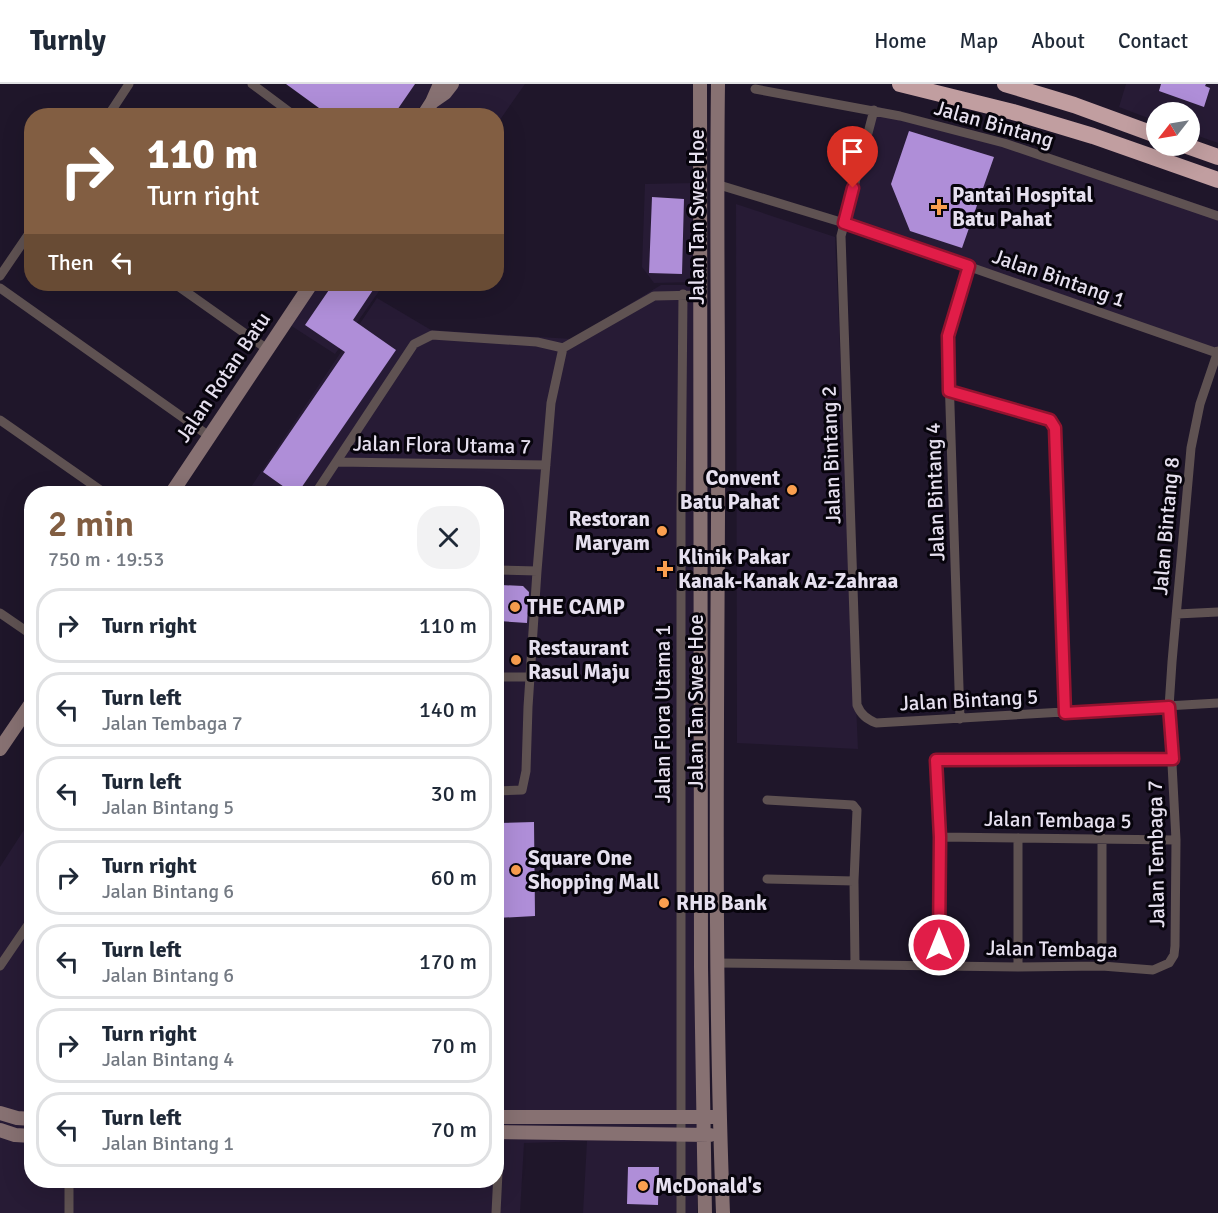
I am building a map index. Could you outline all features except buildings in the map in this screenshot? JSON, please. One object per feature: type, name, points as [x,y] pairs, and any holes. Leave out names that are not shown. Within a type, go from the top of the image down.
[{"type":"highway","points":[[900,84],[1093,136],[1218,180]]},
{"type":"highway","points":[[1005,84],[1074,105],[1146,131]]},
{"type":"highway","points":[[1200,151],[1218,157]]},
{"type":"main road","name":"Jalan Tan Swee Hoe","points":[[700,84],[701,967],[705,1213]]},
{"type":"main road","name":"Jalan Tan Swee Hoe","points":[[718,84],[716,184],[717,963],[723,1213]]},
{"type":"main road","points":[[428,108],[442,86]]},
{"type":"main road","name":"Jalan Rotan Batu","points":[[176,486],[306,291]]},
{"type":"main road","points":[[1,745],[24,713]]},
{"type":"main road","points":[[0,1113],[24,1118]]},
{"type":"main road","points":[[504,1118],[720,1117]]},
{"type":"main road","points":[[0,1130],[24,1136]]},
{"type":"main road","points":[[504,1132],[720,1135]]},
{"type":"street","points":[[115,108],[129,84]]},
{"type":"street","points":[[252,84],[284,108]]},
{"type":"street","name":"Jalan Bintang","points":[[755,89],[874,110],[1004,143],[1218,216]]},
{"type":"street","name":"Jalan Bintang 2","points":[[867,720],[857,705],[842,247],[844,223],[874,110]]},
{"type":"street","name":"Jalan Bintang 1","points":[[716,184],[844,223],[1218,352]]},
{"type":"street","points":[[0,276],[24,241]]},
{"type":"street","name":"Jalan Bintang 4","points":[[960,719],[948,336],[969,266]]},
{"type":"street","points":[[0,288],[209,436]]},
{"type":"street","points":[[185,291],[267,349]]},
{"type":"street","name":"Jalan Flora Utama 1","points":[[681,1213],[683,294]]},
{"type":"street","points":[[320,486],[414,344],[432,335],[537,342],[563,348],[654,296],[701,295]]},
{"type":"street","points":[[504,791],[522,790],[526,771],[537,570],[551,403],[563,348]]},
{"type":"street","name":"Jalan Bintang 8","points":[[1169,707],[1191,448],[1200,404],[1218,352]]},
{"type":"street","points":[[949,391],[1050,420],[1055,428],[1065,713]]},
{"type":"street","points":[[0,420],[95,486]]},
{"type":"street","name":"Jalan Flora Utama 7","points":[[336,462],[546,465]]},
{"type":"street","points":[[504,570],[537,570]]},
{"type":"street","points":[[1177,614],[1218,612]]},
{"type":"street","points":[[0,613],[24,630]]},
{"type":"street","points":[[504,677],[530,677]]},
{"type":"street","name":"Jalan Bintang 5","points":[[867,720],[876,723],[960,719],[1218,703]]},
{"type":"street","name":"Jalan Tembaga 7","points":[[1169,707],[1176,840],[1175,946],[1174,955],[1169,963]]},
{"type":"street","points":[[939,966],[940,837],[935,765],[937,760],[1173,759]]},
{"type":"street","points":[[767,800],[853,805],[859,814],[854,881],[855,964]]},
{"type":"street","name":"Jalan Tembaga 5","points":[[940,837],[1102,837],[1176,840]]},
{"type":"street","points":[[1102,837],[1102,966]]},
{"type":"street","points":[[1018,838],[1018,967]]},
{"type":"street","points":[[766,879],[854,881]]},
{"type":"street","points":[[0,966],[24,931]]},
{"type":"street","name":"Jalan Tembaga","points":[[717,963],[1102,966],[1153,970],[1169,963]]},
{"type":"street","points":[[69,1188],[69,1213]]},
{"type":"street","points":[[496,1213],[497,1188]]},
{"type":"shaded area","points":[[346,84],[435,84],[419,108],[380,108]]},
{"type":"shaded area","points":[[459,84],[525,84],[504,114],[504,108],[436,108],[450,97]]},
{"type":"shaded area","points":[[1126,84],[1218,84],[1218,143],[1200,137],[1200,102],[1146,102],[1146,117],[1119,107]]},
{"type":"shaded area","points":[[871,105],[1006,139],[1218,211],[1218,358],[839,225]]},
{"type":"shaded area","points":[[693,183],[694,282],[654,283],[642,267],[645,184]]},
{"type":"shaded area","name":"Convent Batu Pahat","points":[[736,204],[835,237],[858,749],[737,743]]},
{"type":"shaded area","points":[[661,285],[699,285],[697,1213],[583,1213],[587,1141],[524,1143],[520,1213],[0,1213],[0,867],[24,830],[24,1188],[504,1188],[504,486],[252,486],[377,298],[431,330],[572,339]]},
{"type":"shaded area","points":[[313,291],[379,291],[335,354],[290,325]]},
{"type":"place","name":"Pantai Hospital Batu Pahat","points":[[939,207]]},
{"type":"place","name":"Convent Batu Pahat","points":[[792,490]]},
{"type":"place","name":"Restoran Maryam","points":[[662,531]]},
{"type":"place","name":"Klinik Pakar Kanak-Kanak Az-Zahraa","points":[[665,569]]},
{"type":"place","name":"THE CAMP","points":[[515,607]]},
{"type":"place","name":"Restaurant Rasul Maju","points":[[516,660]]},
{"type":"place","name":"Square One Shopping Mall","points":[[516,870]]},
{"type":"place","name":"RHB Bank","points":[[664,903]]},
{"type":"place","name":"McDonald's","points":[[643,1186]]},
{"type":"route","points":[[853,188],[844,223],[969,266],[948,336],[949,391],[1050,420],[1055,428],[1065,713],[1169,707],[1173,759],[936,760],[940,837],[939,945]]}]
